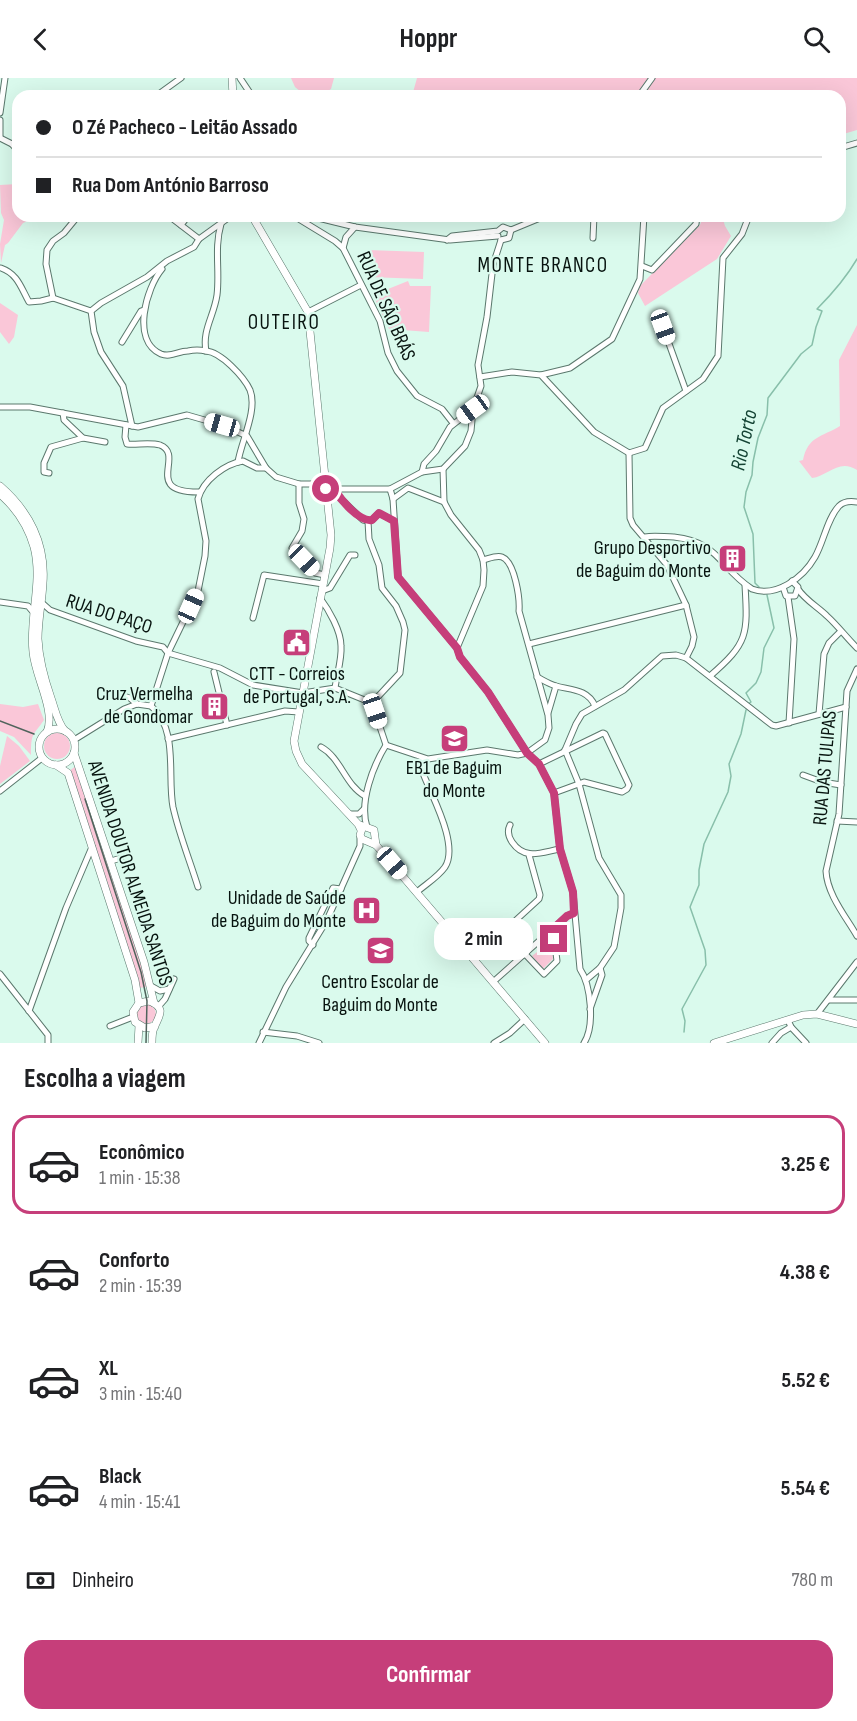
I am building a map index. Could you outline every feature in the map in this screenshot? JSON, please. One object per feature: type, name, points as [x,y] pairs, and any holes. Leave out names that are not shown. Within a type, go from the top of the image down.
[{"type":"main road","points":[[256,222],[308,312],[329,488],[331,535],[294,741],[298,757],[302,765],[350,814],[366,836],[417,892],[544,1043]]},
{"type":"main road","points":[[0,486],[25,512],[39,542],[44,573],[38,637],[40,661],[57,717],[65,731],[74,740],[74,753],[67,762],[57,765],[42,758],[40,753],[40,741],[47,732],[51,717],[33,654],[37,569],[35,550],[21,518],[0,494]]},
{"type":"main road","points":[[47,732],[58,729],[65,731]]},
{"type":"main road","name":"AVENIDA DOUTOR ALMEIDA SANTOS","points":[[74,753],[156,1005]]},
{"type":"main road","name":"AVENIDA DOUTOR ALMEIDA SANTOS","points":[[57,765],[68,773],[135,980],[139,1003]]},
{"type":"main road","points":[[138,1043],[139,1026],[133,1017],[135,1007],[147,1001],[156,1005],[160,1017],[155,1026],[152,1043]]},
{"type":"main road","points":[[714,1043],[790,1023],[803,1015],[817,1014],[857,1024]]},
{"type":"main road","points":[[139,1026],[145,1028],[155,1026]]},
{"type":"street","points":[[0,113],[5,78]]},
{"type":"street","points":[[164,90],[181,78]]},
{"type":"street","points":[[0,120],[0,137]]},
{"type":"street","points":[[53,298],[46,264],[47,250],[53,241],[74,222]]},
{"type":"street","points":[[177,222],[199,239]]},
{"type":"street","points":[[91,311],[147,277],[167,261],[194,247],[199,239],[224,222]]},
{"type":"street","name":"RUA DE SÃO BRÁS","points":[[304,222],[343,248],[380,321],[388,353],[397,371],[417,396],[442,409],[453,423]]},
{"type":"street","points":[[337,222],[447,240],[499,235],[509,238],[511,230]]},
{"type":"street","points":[[0,407],[21,406],[144,426],[187,415],[222,425],[247,436],[266,468],[276,477],[298,484],[329,488],[390,489],[422,472],[443,469],[468,441],[473,409],[481,386],[478,365],[499,235],[503,227],[511,230],[530,222]]},
{"type":"street","points":[[593,238],[594,222]]},
{"type":"street","points":[[480,377],[504,373],[541,375],[570,368],[612,339],[640,279],[644,222]]},
{"type":"street","points":[[640,279],[652,270],[696,222]]},
{"type":"street","points":[[541,375],[594,432],[629,453],[647,447],[663,408],[703,379],[718,356],[723,258],[742,234],[747,222]]},
{"type":"street","points":[[206,351],[204,340],[217,295],[216,250],[221,224]]},
{"type":"street","name":"RUA DE SÃO BRÁS","points":[[343,248],[346,237],[355,226]]},
{"type":"street","points":[[167,261],[151,285],[144,310],[144,335],[158,352],[169,356],[188,351],[206,351],[238,372],[252,396],[247,436],[238,462]]},
{"type":"street","points":[[642,266],[652,270]]},
{"type":"street","points":[[1,268],[19,282],[29,302],[53,298],[91,311]]},
{"type":"street","points":[[308,312],[361,285]]},
{"type":"street","points":[[122,342],[141,311],[144,310]]},
{"type":"street","points":[[91,311],[94,332],[101,351],[123,386],[129,425],[125,437],[127,444],[161,445],[169,456],[167,476],[171,487],[189,492],[200,492]]},
{"type":"street","points":[[663,327],[686,391]]},
{"type":"street","points":[[422,472],[424,465],[453,423],[473,409]]},
{"type":"street","points":[[63,413],[64,420],[83,438]]},
{"type":"street","points":[[49,473],[44,472],[44,463],[51,447],[83,438],[105,442]]},
{"type":"street","points":[[629,453],[630,518],[633,525],[667,565],[686,606],[694,637],[686,658]]},
{"type":"street","points":[[151,706],[168,653],[198,591],[206,541],[198,499],[200,492],[219,470],[238,462],[243,461],[257,468],[266,468]]},
{"type":"street","points":[[443,469],[444,502],[483,560],[483,586],[457,648]]},
{"type":"street","points":[[298,484],[299,503],[304,519],[302,531],[292,548],[315,573],[325,575]]},
{"type":"street","points":[[329,488],[363,520],[372,520],[379,513],[394,521]]},
{"type":"street","points":[[393,499],[408,488],[444,502]]},
{"type":"street","points":[[390,489],[393,499],[398,577],[457,648],[460,657],[488,692],[527,753],[539,764],[554,793],[560,849],[573,892],[580,969],[587,979],[590,1023],[584,1043]]},
{"type":"street","points":[[645,537],[679,538],[704,545],[720,558],[745,585],[758,591],[783,587],[804,572],[814,558],[830,521],[840,505],[850,501],[857,502]]},
{"type":"street","points":[[368,521],[369,540],[379,565],[382,588],[396,606],[405,630],[400,673],[372,703]]},
{"type":"street","points":[[253,618],[264,575],[322,591],[330,588],[350,555],[355,555]]},
{"type":"street","points":[[386,745],[422,758],[433,758],[487,750],[518,755],[527,753],[545,740],[549,728],[548,715],[519,611],[520,603],[514,576],[509,564],[501,557],[483,560]]},
{"type":"street","points":[[792,581],[796,583],[798,590],[830,618],[840,632],[857,648]]},
{"type":"street","points":[[710,676],[732,657],[743,640],[747,607],[745,585]]},
{"type":"street","points":[[783,587],[784,594],[788,597],[794,639],[789,723]]},
{"type":"street","points":[[788,597],[795,596],[798,590]]},
{"type":"street","points":[[259,1043],[286,987],[327,920],[366,836],[365,796],[386,745],[372,703],[335,688],[342,647],[322,591]]},
{"type":"street","name":"RUA DO PAÇO","points":[[0,602],[28,606],[34,612]]},
{"type":"street","name":"RUA DO PAÇO","points":[[41,602],[50,610],[129,638],[163,647],[168,653],[220,668],[253,685],[303,693],[335,688]]},
{"type":"street","points":[[529,644],[686,606]]},
{"type":"street","points":[[819,714],[824,654],[829,643],[840,632]]},
{"type":"street","points":[[587,979],[600,968],[614,946],[621,895],[599,858],[579,784],[565,750],[579,718],[624,690],[662,656],[676,655],[686,658],[768,723],[776,726],[846,707]]},
{"type":"street","name":"RUA DAS TULIPAS","points":[[857,669],[854,683],[847,691],[837,821],[826,871],[826,879],[836,901],[857,936]]},
{"type":"street","points":[[214,672],[227,725]]},
{"type":"street","points":[[537,677],[556,686],[571,688],[586,695],[592,699],[595,706]]},
{"type":"street","points":[[548,715],[556,686]]},
{"type":"street","points":[[120,696],[130,698],[137,704]]},
{"type":"street","points":[[74,740],[124,709],[137,704],[151,706],[158,711],[168,740],[174,810],[198,887]]},
{"type":"street","points":[[168,740],[285,711],[299,712]]},
{"type":"street","points":[[539,764],[603,733],[629,784],[622,792],[587,783],[554,793]]},
{"type":"street","points":[[321,747],[339,764],[354,788],[365,796]]},
{"type":"street","points":[[0,791],[42,758]]},
{"type":"street","points":[[417,892],[445,866],[448,856],[443,822],[422,771],[422,758]]},
{"type":"street","points":[[803,775],[822,782],[841,785]]},
{"type":"street","points":[[350,814],[359,814],[364,809]]},
{"type":"street","points":[[837,821],[857,822]]},
{"type":"street","points":[[510,825],[508,834],[512,842],[529,855],[560,849]]},
{"type":"street","points":[[29,1011],[92,847]]},
{"type":"street","points":[[515,921],[540,895],[529,855]]},
{"type":"street","points":[[111,861],[121,858]]},
{"type":"street","points":[[81,874],[86,867],[99,868]]},
{"type":"street","points":[[313,945],[309,940],[333,888],[340,889]]},
{"type":"street","points":[[493,982],[567,916],[574,913]]},
{"type":"street","points":[[320,916],[327,920]]},
{"type":"street","points":[[525,954],[544,974],[557,961],[553,929]]},
{"type":"street","points":[[817,1014],[857,962]]},
{"type":"street","points":[[590,1010],[602,975],[600,968]]},
{"type":"street","points":[[0,974],[48,1035],[48,1043]]},
{"type":"street","points":[[156,1005],[163,1002],[174,979]]},
{"type":"street","points":[[150,985],[160,991],[170,988]]},
{"type":"street","points":[[829,1000],[857,1000]]},
{"type":"street","points":[[110,1026],[133,1017]]},
{"type":"street","points":[[494,1043],[510,1033],[525,1019]]},
{"type":"street","points":[[772,1043],[790,1023],[806,1043]]},
{"type":"street","points":[[263,1032],[297,1036],[319,1043]]},
{"type":"shaded area","points":[[291,78],[334,78],[329,90],[299,90]]},
{"type":"shaded area","points":[[417,78],[857,78],[857,130],[846,133],[846,90],[414,90]]},
{"type":"shaded area","points":[[12,184],[12,222],[25,222],[5,245],[1,263],[0,244],[4,220],[1,213],[0,185]]},
{"type":"shaded area","points":[[701,222],[724,222],[731,236],[717,259],[645,306],[638,293],[640,286]]},
{"type":"shaded area","points":[[368,250],[424,252],[423,279],[368,277]]},
{"type":"shaded area","points":[[408,281],[410,286],[431,286],[429,332],[389,329],[373,295]]},
{"type":"shaded area","points":[[0,303],[18,315],[14,337],[9,344],[0,332]]},
{"type":"shaded area","points":[[857,325],[857,470],[845,466],[839,467],[812,478],[799,461],[803,460],[812,442],[840,426],[839,360]]},
{"type":"shaded area","points":[[0,704],[23,707],[38,704],[44,720],[33,735],[31,755],[14,737],[0,731]]},
{"type":"shaded area","points":[[57,733],[66,737],[70,746],[66,755],[57,759],[48,755],[44,746],[48,737]]},
{"type":"shaded area","points":[[7,736],[19,746],[30,761],[0,784],[0,766]]},
{"type":"shaded area","points":[[76,766],[142,965],[146,987],[139,988],[69,771]]},
{"type":"shaded area","points":[[551,941],[553,959],[543,969],[532,956]]},
{"type":"shaded area","points":[[142,1004],[150,1004],[156,1010],[156,1018],[150,1024],[142,1024],[136,1018],[136,1010]]},
{"type":"waterway","name":"Rio Torto","points":[[759,587],[755,583],[753,534],[744,507],[758,438],[767,415],[768,398],[801,354],[812,345],[822,311],[817,309],[839,285],[857,259]]},
{"type":"waterway","name":"Rio Torto","points":[[748,704],[751,702],[746,693],[756,683],[761,672],[764,648],[774,628],[767,595]]},
{"type":"waterway","name":"Rio Torto","points":[[684,1032],[685,1021],[682,1009],[706,965],[705,950],[690,907],[699,885],[699,870],[704,844],[728,792],[731,776],[729,764],[741,734],[746,710]]},
{"type":"tram line","points":[[0,721],[34,734]]},
{"type":"tram line","points":[[85,799],[141,972],[147,1001],[146,1043]]},
{"type":"place","name":"Grupo Desportivo de Baguim do Monte","points":[[732,559]]},
{"type":"place","name":"CTT - Correios de Portugal, S.A.","points":[[297,643]]},
{"type":"place","name":"Cruz Vermelha de Gondomar","points":[[214,706]]},
{"type":"place","name":"EB1 de Baguim do Monte","points":[[454,738]]},
{"type":"place","name":"Unidade de Saúde de Baguim do Monte","points":[[367,910]]},
{"type":"place","name":"Centro Escolar de Baguim do Monte","points":[[380,951]]},
{"type":"district","name":"MONTE BRANCO","points":[[543,265]]},
{"type":"district","name":"OUTEIRO","points":[[284,322]]},
{"type":"route","points":[[326,489],[334,489],[339,497],[363,520],[372,520],[379,513],[394,521],[398,577],[457,648],[460,657],[488,692],[527,753],[539,764],[554,793],[560,849],[573,892],[574,913],[567,916],[553,929],[554,939]]}]
